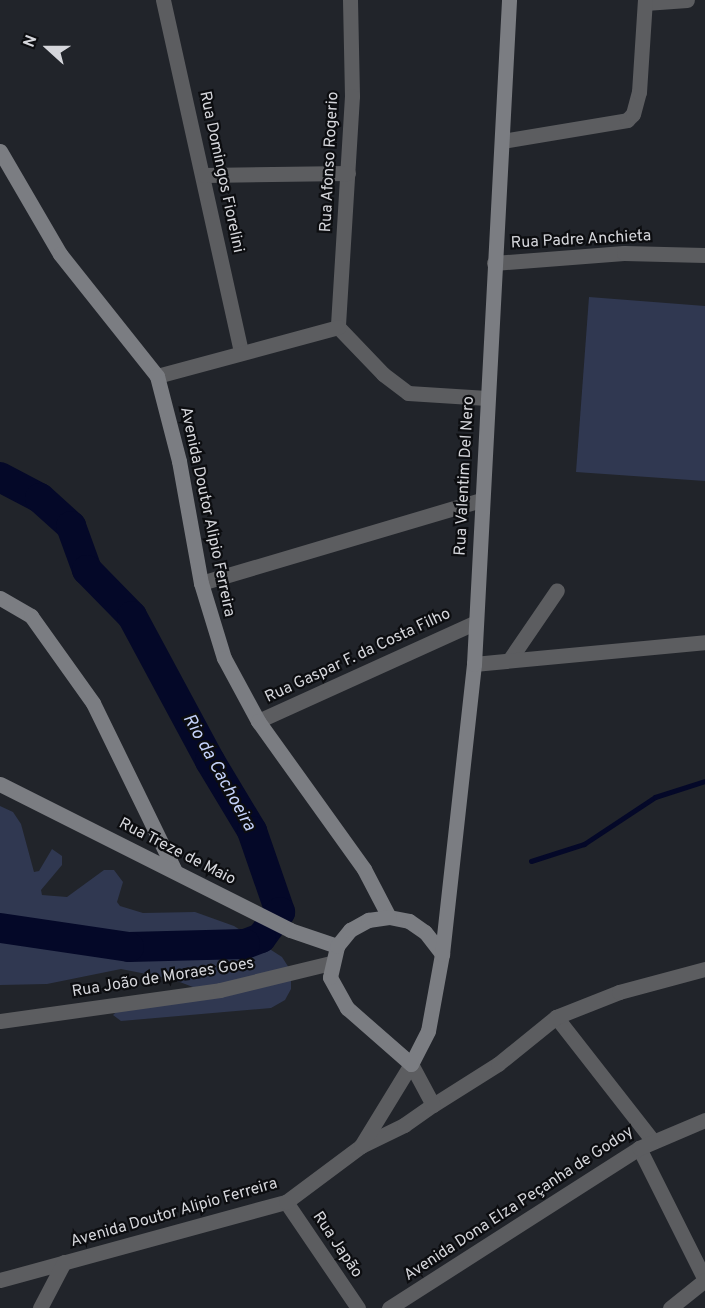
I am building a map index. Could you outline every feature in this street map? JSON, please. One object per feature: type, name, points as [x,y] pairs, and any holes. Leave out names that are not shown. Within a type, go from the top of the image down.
[{"type":"main road","name":"Rua Valentim Del Nero","points":[[411,1064],[428,1031],[442,954],[474,664],[474,623],[509,0]]},
{"type":"main road","name":"Avenida Doutor Alipio Ferreira","points":[[0,151],[60,254],[157,376],[179,461],[201,583],[224,658],[258,722],[364,868],[389,917]]},
{"type":"main road","points":[[0,598],[31,616],[93,703],[174,869]]},
{"type":"main road","name":"Rua Treze de Maio","points":[[1,784],[174,869],[290,930],[337,946]]},
{"type":"main road","points":[[411,1064],[347,1008],[333,988],[331,963],[337,946],[350,930],[368,920],[389,917],[409,921],[425,932],[442,954]]},
{"type":"street","name":"Rua Domingos Fiorelini","points":[[163,0],[204,175],[241,351]]},
{"type":"street","name":"Rua Afonso Rogerio","points":[[338,327],[352,96],[350,0]]},
{"type":"street","points":[[501,141],[619,124],[633,114],[639,92],[645,2],[687,0]]},
{"type":"street","points":[[204,175],[348,173]]},
{"type":"street","name":"Rua Padre Anchieta","points":[[494,263],[624,253],[705,255]]},
{"type":"street","points":[[157,376],[241,351],[338,327],[383,374],[408,393],[421,397],[487,398]]},
{"type":"street","points":[[201,583],[482,500]]},
{"type":"street","points":[[510,659],[557,590]]},
{"type":"street","name":"Rua Gaspar F. da Costa Filho","points":[[258,722],[474,623]]},
{"type":"street","points":[[474,664],[705,642]]},
{"type":"street","name":"Rua João de Moraes Goes","points":[[0,1021],[220,990],[331,963]]},
{"type":"street","points":[[361,1146],[404,1125],[498,1064],[556,1017],[619,992],[705,969]]},
{"type":"street","points":[[556,1017],[646,1144],[705,1280],[670,1308]]},
{"type":"street","points":[[411,1064],[433,1105]]},
{"type":"street","name":"Avenida Doutor Alipio Ferreira","points":[[0,1280],[286,1202],[361,1146],[411,1064]]},
{"type":"street","name":"Avenida Dona Elza Peçanha de Godoy","points":[[389,1308],[646,1144],[705,1120]]},
{"type":"street","name":"Rua Japão","points":[[286,1202],[358,1308]]},
{"type":"street","points":[[40,1308],[64,1263]]},
{"type":"shaded area","points":[[589,297],[705,306],[705,481],[576,472]]},
{"type":"shaded area","points":[[0,806],[13,812],[21,824],[34,872],[39,871],[52,849],[62,856],[62,865],[41,890],[42,895],[67,897],[104,870],[114,870],[123,882],[117,902],[120,906],[143,913],[195,912],[234,926],[282,957],[291,971],[291,989],[285,1000],[271,1008],[121,1021],[113,1015],[122,1006],[198,989],[172,979],[121,969],[47,984],[0,985]]},
{"type":"waterway","name":"Rio da Cachoeira","points":[[0,477],[40,498],[71,526],[87,570],[132,616],[210,761],[252,831],[280,912],[261,938],[245,944],[129,947],[0,928]]},
{"type":"waterway","points":[[531,861],[584,844],[655,797],[705,781]]}]
